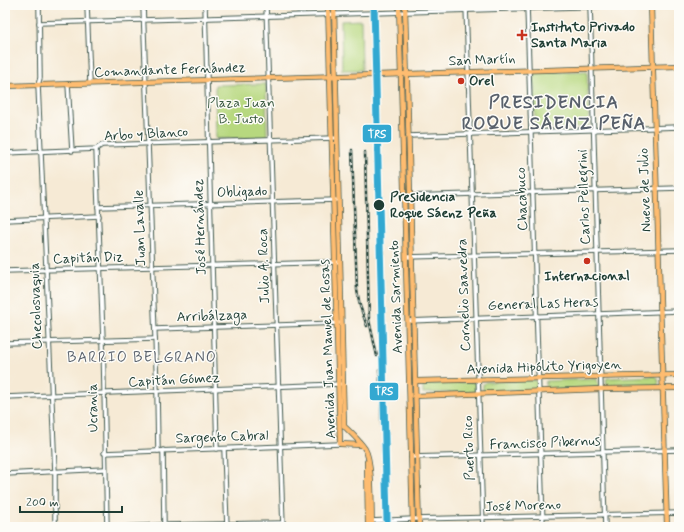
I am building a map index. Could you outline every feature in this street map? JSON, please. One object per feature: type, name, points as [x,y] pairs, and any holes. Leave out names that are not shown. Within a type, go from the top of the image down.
[{"type":"main road","name":"Avenida Juan Manuel de Rosas","points":[[328,5],[330,76],[334,138],[341,384],[344,426],[361,444]]},
{"type":"main road","name":"Avenida Juan Manuel de Rosas","points":[[334,5],[336,76],[334,138]]},
{"type":"main road","name":"Avenida Sarmiento","points":[[399,5],[409,136],[419,527]]},
{"type":"main road","name":"Avenida Sarmiento","points":[[405,5],[403,136],[413,527]]},
{"type":"main road","name":"Nueve de Julio","points":[[651,5],[667,527]]},
{"type":"main road","name":"San Martín","points":[[336,76],[679,66]]},
{"type":"main road","name":"Comandante Fernández","points":[[5,86],[336,76]]},
{"type":"main road","name":"Avenida Hipólito Yrigoyen","points":[[410,382],[679,374]]},
{"type":"main road","name":"Avenida Juan Manuel de Rosas","points":[[341,384],[340,444],[361,444]]},
{"type":"main road","name":"Avenida Hipólito Yrigoyen","points":[[410,396],[601,389],[679,388]]},
{"type":"main road","points":[[340,431],[345,427]]},
{"type":"main road","points":[[351,444],[354,439],[353,434]]},
{"type":"main road","points":[[361,444],[370,461],[368,527]]},
{"type":"main road","points":[[369,521],[372,527]]},
{"type":"street","name":"Checolosvaquia","points":[[39,5],[40,78],[38,85],[40,152],[55,472],[55,527]]},
{"type":"street","points":[[87,5],[90,83]]},
{"type":"street","name":"Juan Lavalle","points":[[143,5],[158,451]]},
{"type":"street","name":"José Hernández","points":[[205,5],[217,449]]},
{"type":"street","name":"Julio A. Roca","points":[[266,5],[283,525]]},
{"type":"street","name":"Cornelio Saavedra","points":[[466,5],[478,393]]},
{"type":"street","points":[[39,23],[527,7],[644,5]]},
{"type":"street","name":"Carlos Pellegrini","points":[[590,6],[594,191],[605,527]]},
{"type":"street","name":"Chacabuco","points":[[527,7],[543,527]]},
{"type":"street","points":[[68,84],[72,151]]},
{"type":"street","points":[[403,136],[679,127]]},
{"type":"street","name":"Arbo y Blanco","points":[[5,153],[72,151],[96,149],[102,145],[334,138]]},
{"type":"street","name":"Ucrania","points":[[96,149],[103,340],[104,453],[107,527]]},
{"type":"street","points":[[404,197],[679,188]]},
{"type":"street","name":"Obligado","points":[[98,207],[336,200]]},
{"type":"street","points":[[5,220],[98,216]]},
{"type":"street","points":[[406,257],[679,250]]},
{"type":"street","name":"Capitán Diz","points":[[5,272],[338,262]]},
{"type":"street","name":"General Las Heras","points":[[408,321],[537,315],[679,311]]},
{"type":"street","name":"Arribálzaga","points":[[155,330],[339,323]]},
{"type":"street","points":[[5,343],[155,338]]},
{"type":"street","name":"Capitán Gómez","points":[[5,397],[341,384]]},
{"type":"street","name":"Puerto Rico","points":[[478,393],[483,527]]},
{"type":"street","name":"Sargento Cabral","points":[[104,453],[340,444]]},
{"type":"street","points":[[224,449],[227,525]]},
{"type":"street","points":[[163,450],[164,526]]},
{"type":"street","name":"Francisco Pibernus","points":[[412,457],[679,450]]},
{"type":"street","points":[[5,474],[105,469]]},
{"type":"street","name":"José Moreno","points":[[369,521],[679,513]]},
{"type":"street","points":[[120,527],[283,525]]},
{"type":"green space","points":[[361,20],[362,70],[342,70],[341,21]]},
{"type":"green space","points":[[587,71],[589,127],[535,129],[534,72]]},
{"type":"green space","name":"Plaza Juan B. Justo","points":[[266,84],[267,138],[216,139],[215,85]]},
{"type":"green space","points":[[656,376],[659,381],[657,386],[609,388],[607,386],[606,379],[608,378]]},
{"type":"green space","points":[[597,379],[599,386],[598,388],[547,390],[545,387],[546,381]]},
{"type":"green space","points":[[535,380],[537,382],[537,389],[535,390],[483,390],[483,384],[486,382]]},
{"type":"green space","points":[[474,382],[477,389],[474,392],[423,393],[423,384]]},
{"type":"railway","points":[[352,150],[357,290],[360,306],[367,326]]},
{"type":"railway","points":[[365,152],[369,320],[377,356]]},
{"type":"railway","points":[[379,370],[385,527]]},
{"type":"transit line","name":"TRS","points":[[374,5],[387,520]]},
{"type":"place","name":"Instituto Privado Santa Maria","points":[[522,35]]},
{"type":"place","name":"Orel","points":[[461,81]]},
{"type":"place","name":"Presidencia Roque Sáenz Peña","points":[[379,205]]},
{"type":"place","name":"Internacional","points":[[587,261]]},
{"type":"district","name":"PRESIDENCIA ROQUE SÁENZ PEÑA","points":[[554,113]]},
{"type":"district","name":"BARRIO BELGRANO","points":[[142,358]]}]
